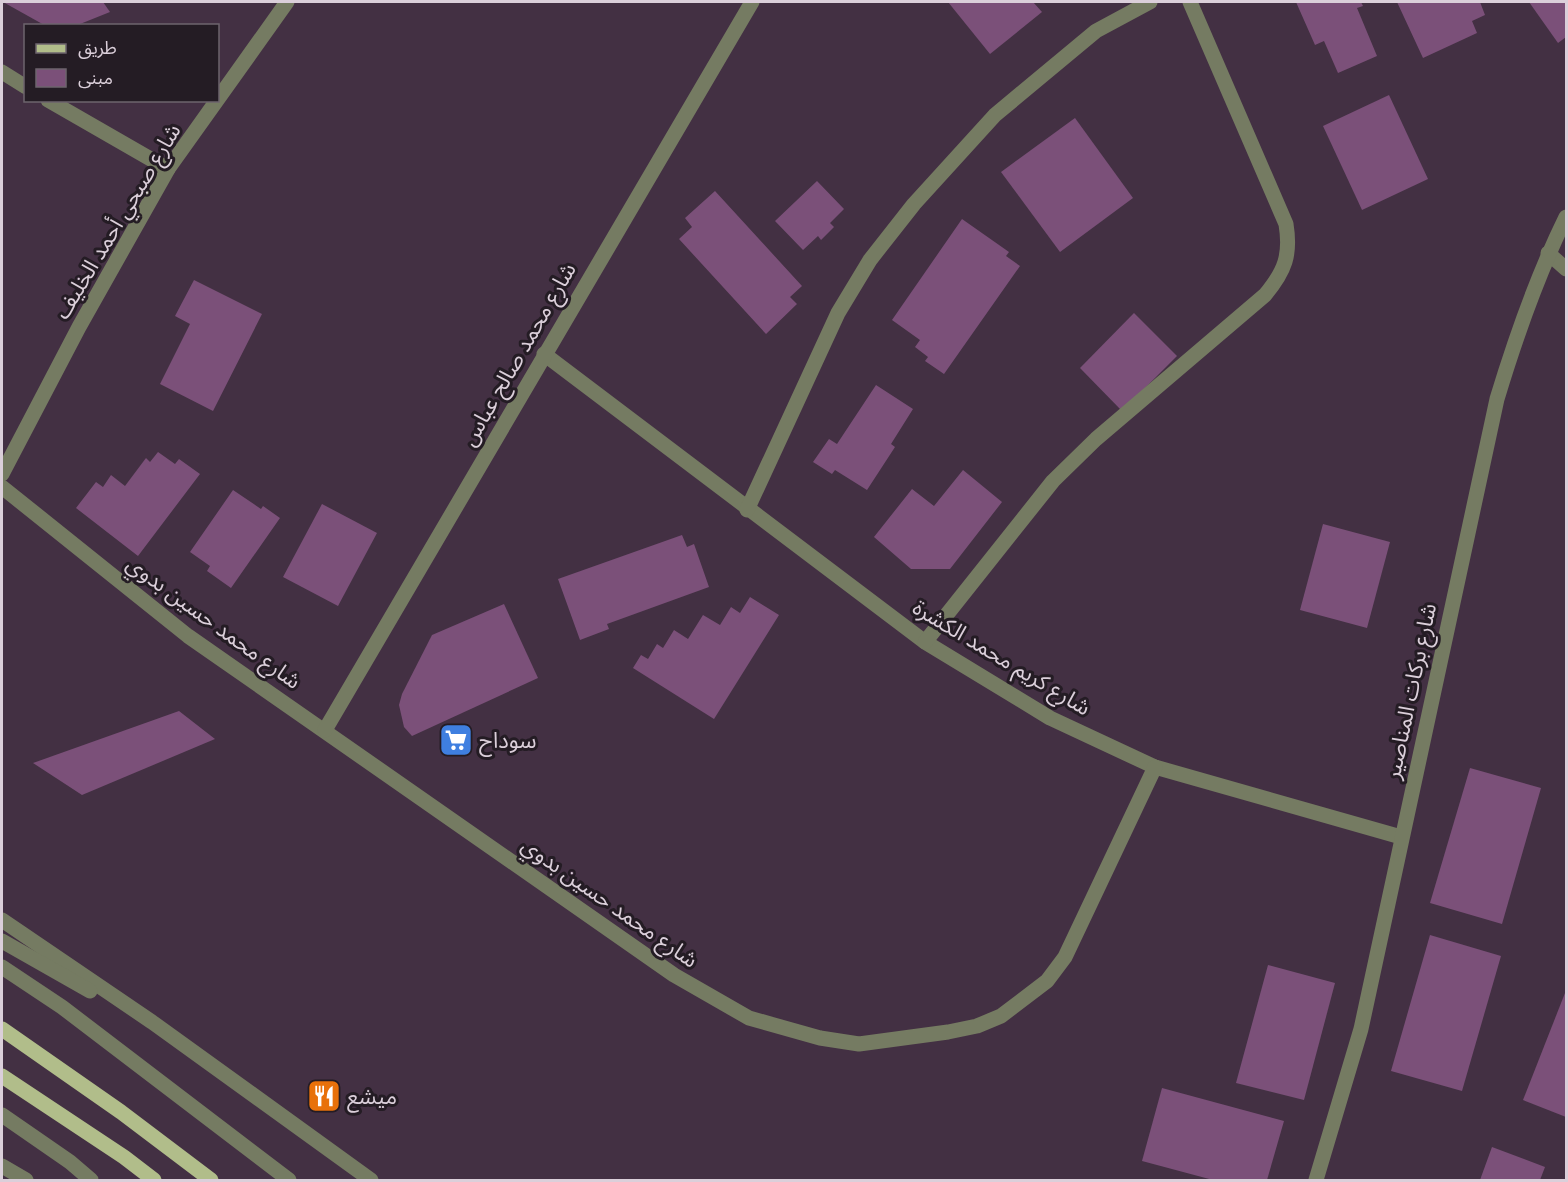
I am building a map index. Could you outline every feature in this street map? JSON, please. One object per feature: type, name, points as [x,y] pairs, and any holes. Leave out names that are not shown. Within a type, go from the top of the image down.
[{"type":"main road","points":[[2,1029],[122,1112],[212,1180]]},
{"type":"main road","points":[[2,1076],[124,1157],[154,1180]]},
{"type":"street","name":"شارع صبحي أحمد الخليف","points":[[219,97],[287,2]]},
{"type":"street","name":"شارع محمد صالح عباس","points":[[324,730],[752,2]]},
{"type":"street","points":[[747,510],[838,314],[870,260],[914,204],[995,115],[1096,31],[1150,2]]},
{"type":"street","points":[[925,642],[1053,481],[1096,439],[1265,295],[1284,266],[1290,245],[1286,224],[1190,2]]},
{"type":"street","points":[[2,72],[24,86]]},
{"type":"street","points":[[51,102],[168,169]]},
{"type":"street","name":"شارع صبحي أحمد الخليف","points":[[2,474],[79,327],[168,169],[216,102]]},
{"type":"street","name":"شارع بركات المناصير","points":[[1316,1180],[1361,1029],[1497,399],[1518,330],[1548,253],[1566,217]]},
{"type":"street","points":[[1548,253],[1566,269]]},
{"type":"street","name":"شارع كريم محمد الكشرة","points":[[544,354],[747,510],[839,575],[925,642],[1050,718],[1155,767],[1401,837]]},
{"type":"street","name":"شارع محمد حسين بدوي","points":[[2,487],[188,636],[674,975],[750,1018],[820,1038],[859,1044],[899,1041],[977,1026],[1001,1016],[1047,981],[1065,957],[1155,767]]},
{"type":"street","points":[[2,920],[152,1022],[371,1180]]},
{"type":"street","points":[[2,941],[152,1022]]},
{"type":"street","points":[[2,967],[62,1007],[290,1180]]},
{"type":"street","points":[[2,1115],[70,1162],[91,1180]]},
{"type":"street","points":[[2,1166],[26,1180]]},
{"type":"building","points":[[3,2],[103,2],[110,12],[80,24],[42,24]]},
{"type":"building","points":[[948,2],[1033,2],[1042,12],[990,54]]},
{"type":"building","points":[[1296,2],[1361,2],[1363,6],[1357,8],[1377,56],[1338,73],[1324,41],[1315,45]]},
{"type":"building","points":[[1397,2],[1480,2],[1485,15],[1472,21],[1477,33],[1423,58]]},
{"type":"building","points":[[1529,2],[1566,2],[1566,37],[1558,43]]},
{"type":"building","points":[[1389,95],[1428,179],[1362,210],[1323,126]]},
{"type":"building","points":[[1075,118],[1133,198],[1060,252],[1001,172]]},
{"type":"building","points":[[817,181],[844,209],[830,223],[834,227],[821,240],[818,236],[803,250],[775,221]]},
{"type":"building","points":[[715,191],[802,286],[790,297],[797,304],[766,334],[679,239],[692,227],[685,218]]},
{"type":"building","points":[[962,219],[1009,252],[1006,256],[1020,266],[944,374],[925,361],[928,357],[915,347],[920,340],[892,320]]},
{"type":"building","points":[[194,280],[262,314],[213,411],[160,384],[190,324],[175,316]]},
{"type":"building","points":[[1134,313],[1177,356],[1122,411],[1080,368]]},
{"type":"building","points":[[876,385],[913,409],[891,444],[895,447],[867,490],[835,470],[832,474],[813,462],[829,439],[837,444]]},
{"type":"building","points":[[158,452],[175,464],[179,459],[200,474],[138,556],[76,508],[96,482],[103,487],[111,475],[125,486],[146,458],[150,462]]},
{"type":"building","points":[[963,470],[1002,502],[950,569],[911,569],[874,537],[912,489],[934,506]]},
{"type":"building","points":[[233,490],[261,509],[263,506],[280,518],[231,588],[207,571],[210,566],[190,552]]},
{"type":"building","points":[[322,504],[377,533],[338,606],[283,577]]},
{"type":"building","points":[[1323,524],[1390,542],[1367,628],[1300,610]]},
{"type":"building","points":[[682,535],[687,547],[694,544],[709,587],[607,624],[609,629],[580,640],[558,579]]},
{"type":"building","points":[[750,597],[779,615],[714,719],[633,668],[641,655],[648,659],[657,644],[663,648],[674,630],[688,639],[703,615],[720,625],[731,607],[740,613]]},
{"type":"building","points":[[504,604],[538,678],[412,736],[404,727],[399,705],[402,694],[432,635]]},
{"type":"building","points":[[179,711],[215,739],[82,795],[33,763]]},
{"type":"building","points":[[1470,768],[1541,788],[1502,924],[1430,903]]},
{"type":"building","points":[[1430,935],[1501,956],[1462,1091],[1391,1071]]},
{"type":"building","points":[[1268,965],[1335,983],[1304,1100],[1236,1083]]},
{"type":"building","points":[[1566,993],[1566,1117],[1523,1100]]},
{"type":"building","points":[[1162,1088],[1284,1121],[1267,1180],[1213,1180],[1142,1161]]},
{"type":"building","points":[[1492,1147],[1545,1167],[1540,1180],[1480,1180]]},
{"type":"place","name":"سوداح","points":[[456,740]]},
{"type":"place","name":"ميشع","points":[[324,1096]]}]
